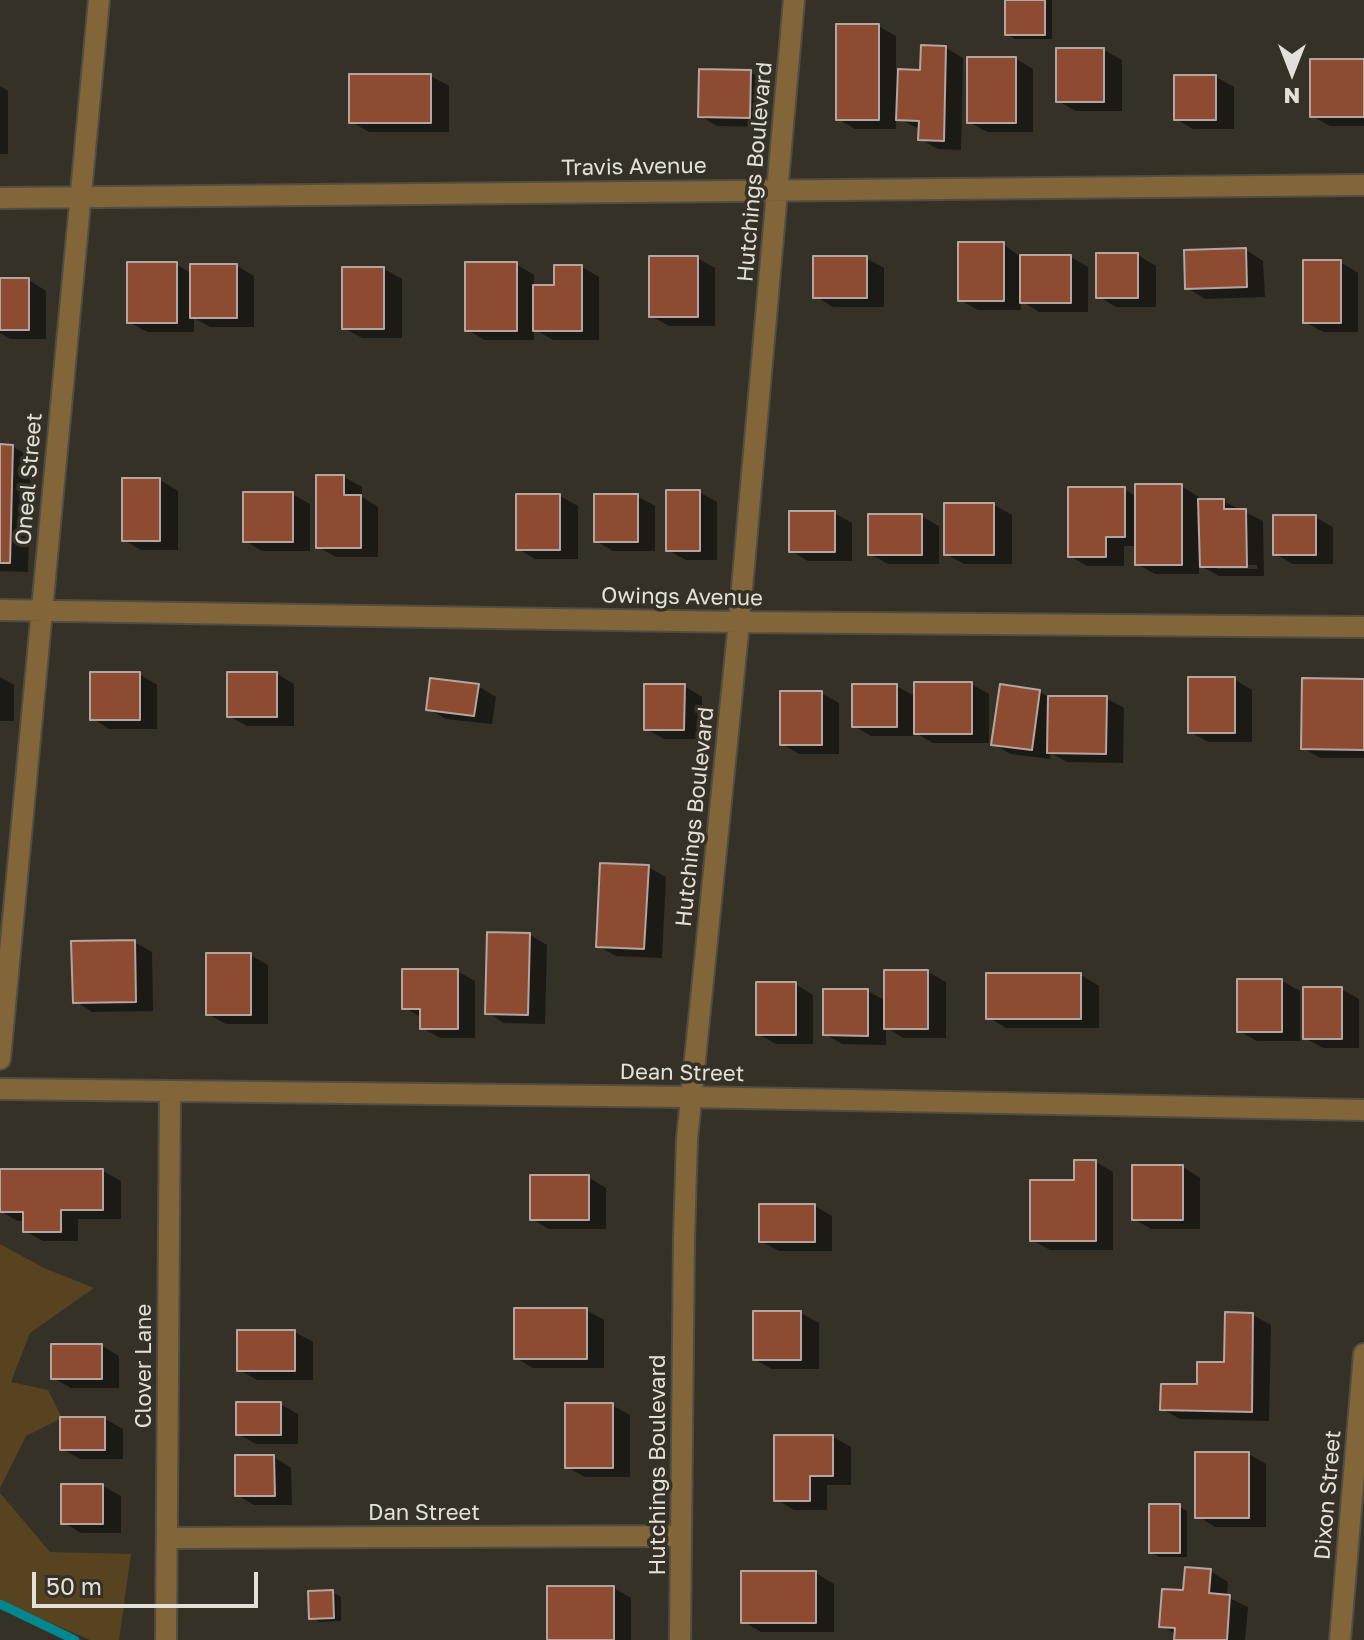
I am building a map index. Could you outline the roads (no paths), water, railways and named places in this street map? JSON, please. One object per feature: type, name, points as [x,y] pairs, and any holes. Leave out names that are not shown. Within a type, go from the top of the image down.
[{"type":"street","name":"Oneal Street","points":[[0,1059],[99,0]]},
{"type":"street","name":"Hutchings Boulevard","points":[[680,1640],[684,1239],[690,1097],[739,622],[794,0]]},
{"type":"street","name":"Travis Avenue","points":[[0,198],[1364,185]]},
{"type":"street","name":"Owings Avenue","points":[[0,610],[739,622],[1364,627]]},
{"type":"street","name":"Dean Street","points":[[0,1089],[690,1097],[1364,1110]]},
{"type":"street","name":"Clover Lane","points":[[166,1640],[170,1092]]},
{"type":"street","name":"Dixon Street","points":[[1340,1640],[1364,1354]]},
{"type":"street","name":"Dan Street","points":[[167,1538],[681,1536]]},
{"type":"waterway","points":[[0,1604],[75,1640]]}]
